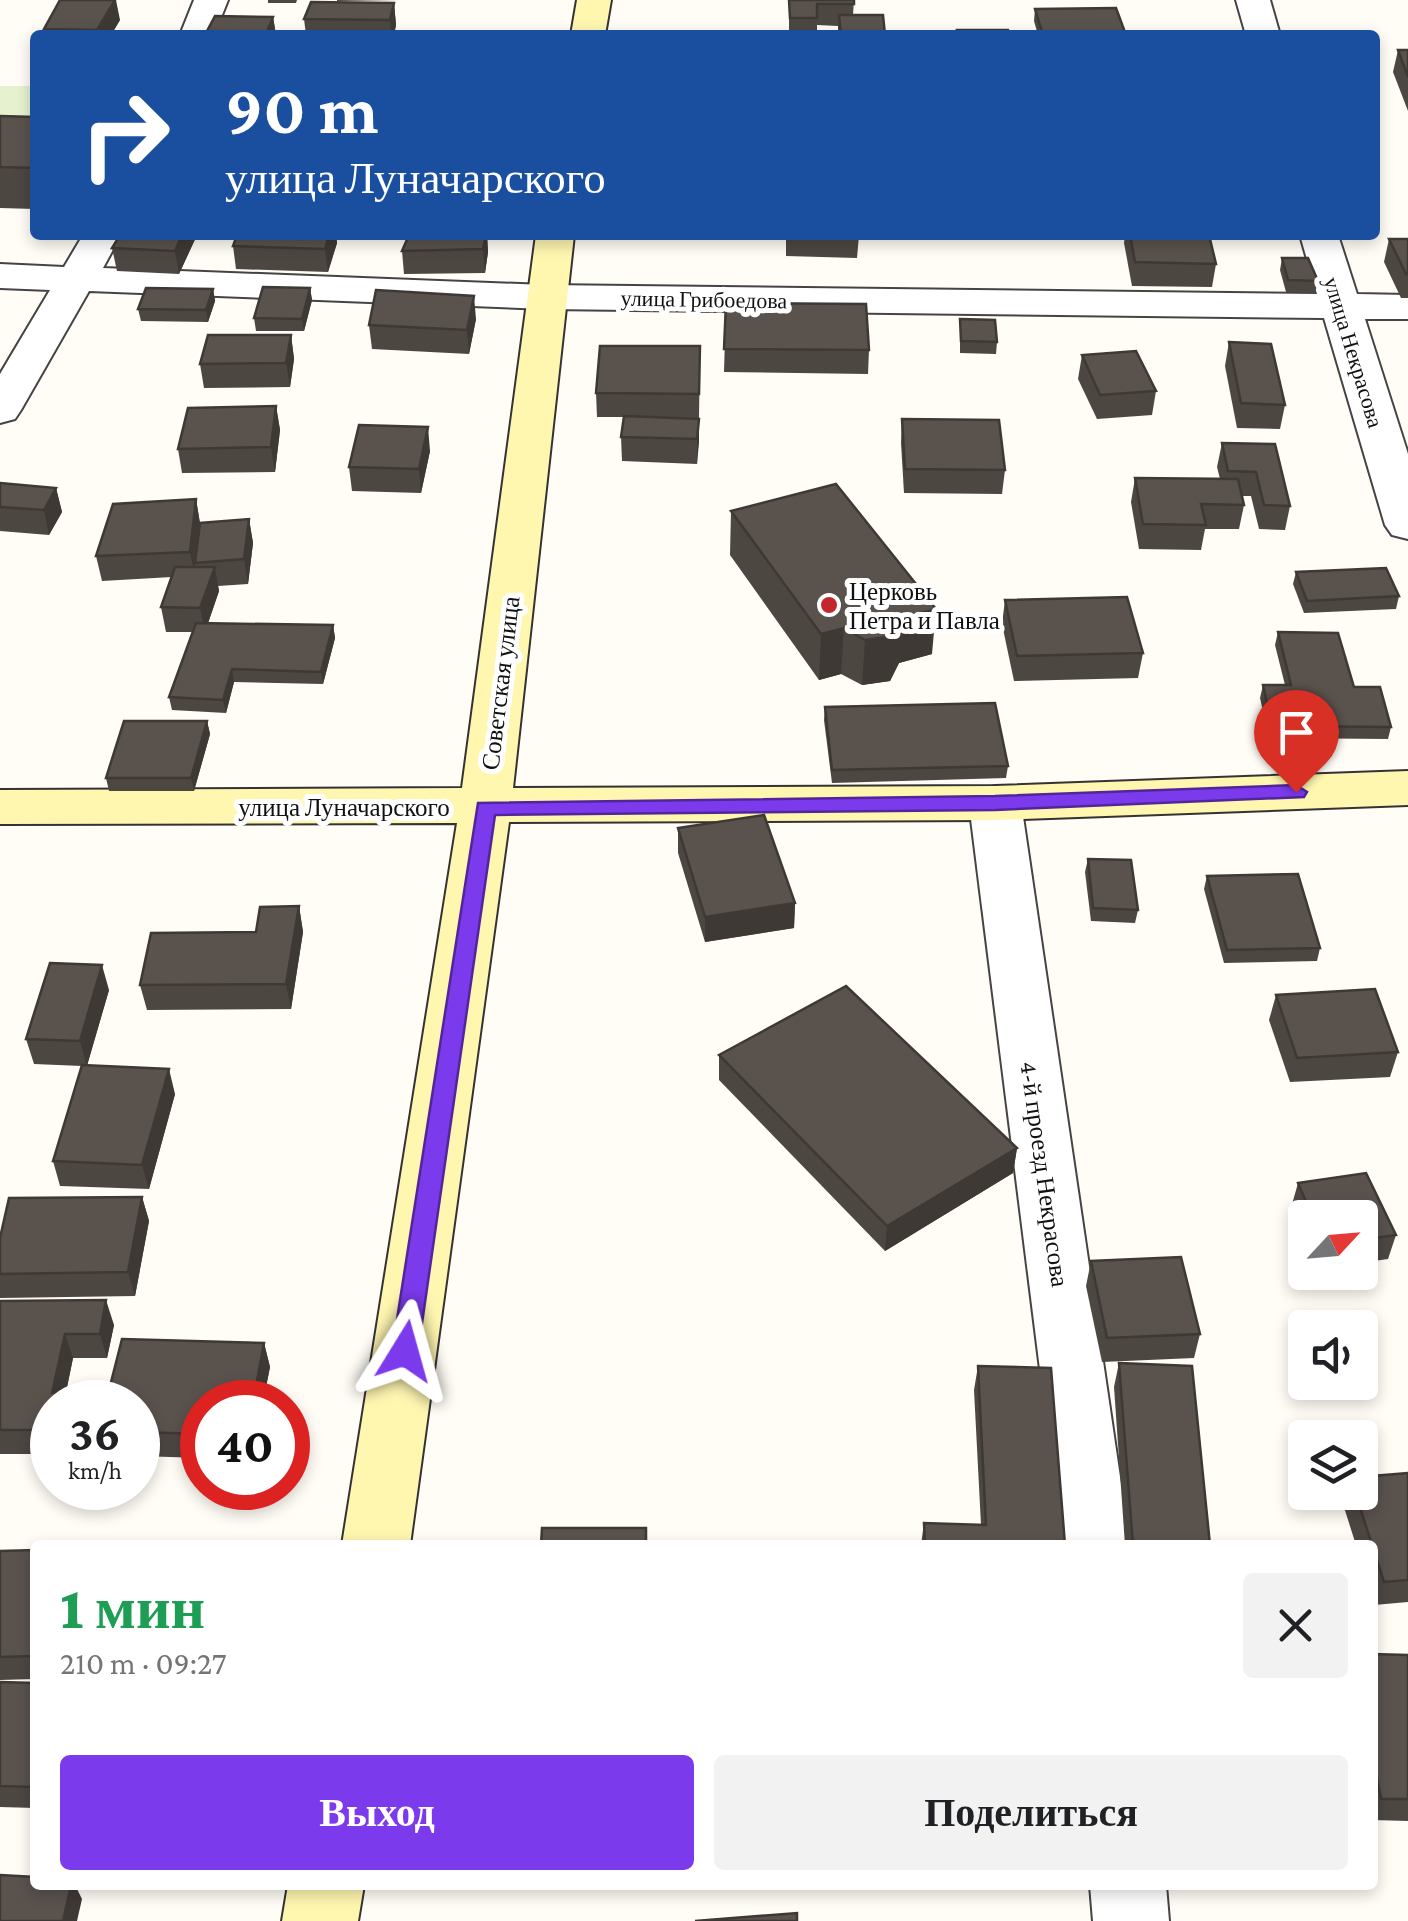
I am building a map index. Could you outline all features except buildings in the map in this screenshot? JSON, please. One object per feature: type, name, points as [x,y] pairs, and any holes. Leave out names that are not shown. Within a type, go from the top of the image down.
[{"type":"street","points":[[199,30],[211,0]]},
{"type":"street","points":[[589,30],[594,0]]},
{"type":"street","points":[[1253,0],[1262,30]]},
{"type":"street","points":[[0,410],[80,280],[100,240]]},
{"type":"street","name":"Советская улица","points":[[377,1540],[485,808],[544,297],[554,240]]},
{"type":"street","name":"улица Некрасова","points":[[1320,240],[1408,525]]},
{"type":"street","name":"улица Грибоедова","points":[[0,276],[544,297],[1408,306]]},
{"type":"street","name":"улица Луначарского","points":[[0,806],[485,808],[995,803],[1408,788]]},
{"type":"street","name":"4-й проезд Некрасова","points":[[995,803],[1095,1540]]},
{"type":"street","points":[[320,1921],[325,1890]]},
{"type":"street","points":[[1129,1890],[1132,1921]]},
{"type":"green space","points":[[0,86],[30,86],[30,121],[0,121]]},
{"type":"place","name":"Церковь Петра и Павла","points":[[829,605]]},
{"type":"route","points":[[405,1351],[485,808],[995,803],[1296,792]]}]
